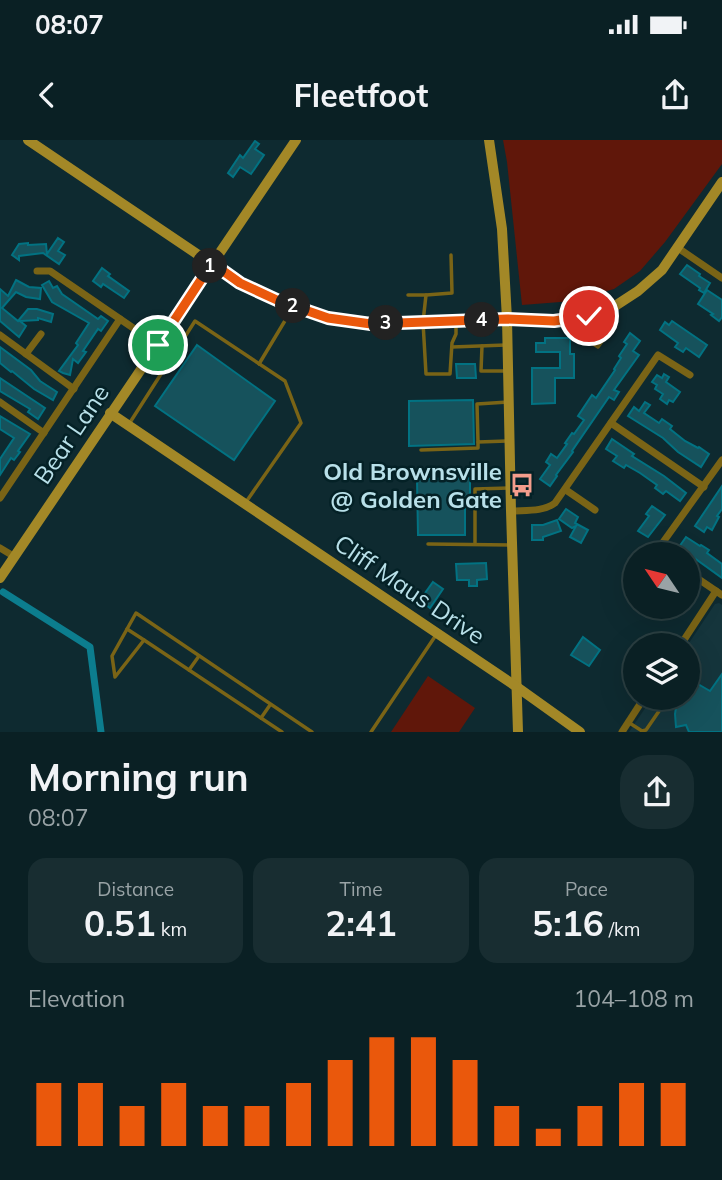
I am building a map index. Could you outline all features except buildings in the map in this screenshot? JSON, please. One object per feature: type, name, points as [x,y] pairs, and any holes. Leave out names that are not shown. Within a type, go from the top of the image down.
[{"type":"street","points":[[28,140],[240,283],[279,301],[328,318],[371,324],[507,319],[554,321],[581,317],[615,306],[662,270],[722,182]]},
{"type":"street","name":"Bear Lane","points":[[0,578],[296,140]]},
{"type":"street","points":[[489,140],[502,229],[507,319],[518,732]]},
{"type":"street","points":[[678,248],[722,278]]},
{"type":"street","points":[[37,271],[51,271],[158,345]]},
{"type":"street","points":[[0,498],[3,487],[44,433],[120,319]]},
{"type":"street","points":[[26,354],[41,334]]},
{"type":"street","points":[[0,335],[74,389]]},
{"type":"street","points":[[511,511],[549,508],[555,503],[658,355],[690,375]]},
{"type":"street","points":[[0,402],[44,433]]},
{"type":"street","name":"Cliff Maus Drive","points":[[110,413],[580,732]]},
{"type":"street","points":[[611,423],[704,487]]},
{"type":"street","points":[[666,542],[722,460]]},
{"type":"street","points":[[566,490],[595,510]]},
{"type":"street","points":[[0,548],[15,557]]},
{"type":"street","points":[[690,633],[719,593],[700,580]]},
{"type":"street","points":[[622,732],[636,710]]},
{"type":"lane","points":[[408,295],[452,293],[451,255]]},
{"type":"lane","points":[[426,295],[423,322],[426,374],[450,373],[457,321]]},
{"type":"lane","points":[[259,364],[294,306]]},
{"type":"lane","points":[[581,317],[586,340],[598,347],[610,330]]},
{"type":"lane","points":[[128,425],[195,321],[285,381],[300,423],[244,503]]},
{"type":"lane","points":[[452,347],[508,345]]},
{"type":"lane","points":[[482,346],[481,371],[508,371]]},
{"type":"lane","points":[[421,450],[478,448],[477,404],[508,402]]},
{"type":"lane","points":[[478,442],[509,441]]},
{"type":"lane","points":[[475,544],[475,489],[510,488]]},
{"type":"lane","points":[[428,544],[512,545]]},
{"type":"lane","points":[[144,640],[115,677],[112,656],[136,613],[312,732]]},
{"type":"lane","points":[[127,629],[282,732]]},
{"type":"lane","points":[[371,732],[437,633]]},
{"type":"lane","points":[[189,670],[199,656]]},
{"type":"lane","points":[[261,718],[271,705]]},
{"type":"lane","points":[[628,722],[642,731],[646,730],[660,710]]},
{"type":"shaded area","points":[[503,140],[722,140],[722,164],[665,242],[640,271],[614,289],[573,301],[522,305]]},
{"type":"shaded area","points":[[715,604],[722,605],[722,732],[629,732],[644,710],[700,710],[700,633],[696,633]]},
{"type":"shaded area","points":[[428,676],[475,708],[459,732],[391,732]]},
{"type":"waterway","points":[[3,592],[90,647],[101,732]]},
{"type":"place","name":"Old Brownsville @ Golden Gate","points":[[522,485]]},
{"type":"route","points":[[158,345],[212,263],[240,283],[279,301],[328,318],[371,324],[507,319],[554,321],[589,316]]}]
